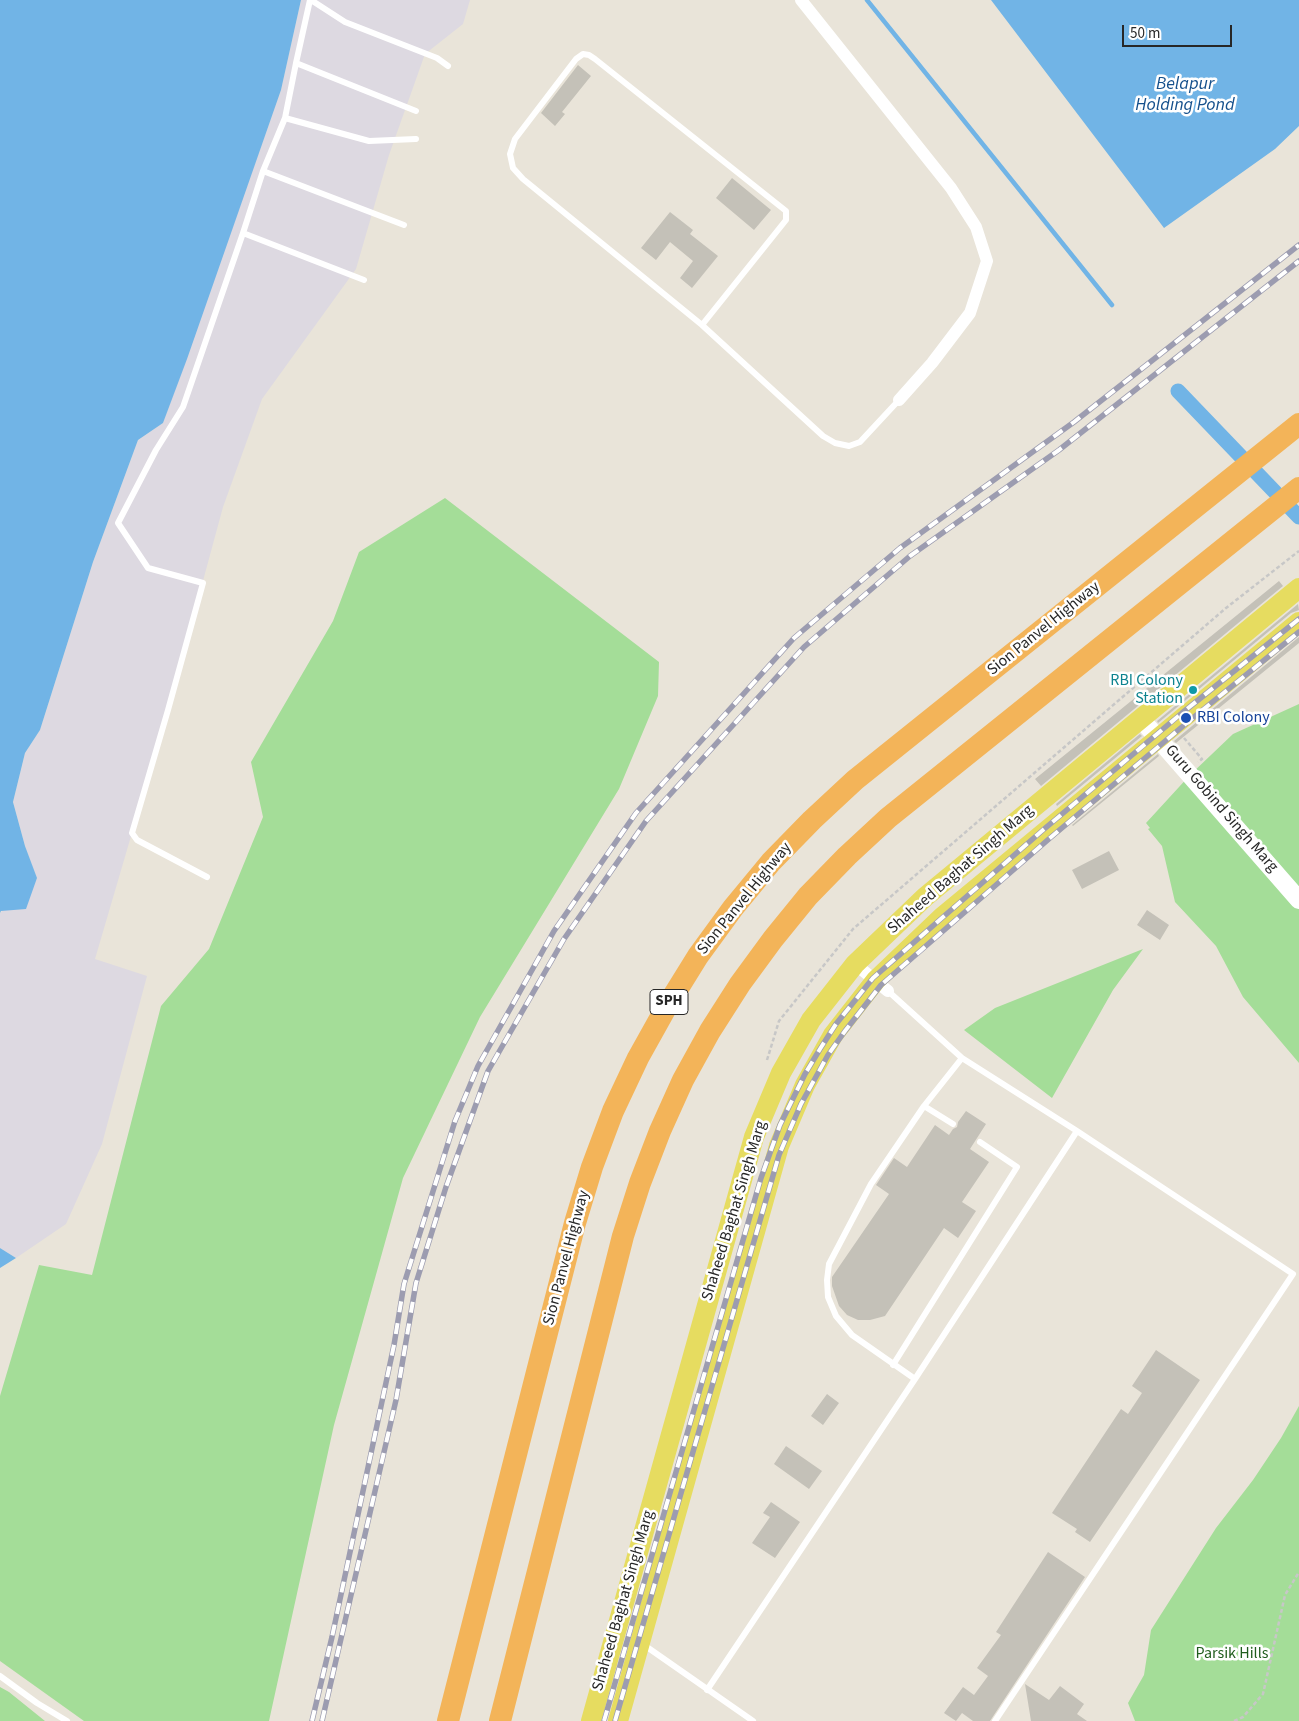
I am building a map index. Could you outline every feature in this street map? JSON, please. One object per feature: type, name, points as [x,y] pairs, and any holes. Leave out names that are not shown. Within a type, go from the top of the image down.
[{"type":"highway","name":"Sion Panvel Highway","points":[[448,1721],[575,1223],[592,1167],[613,1111],[638,1058],[666,1006],[698,956],[733,908],[771,862],[855,780],[1299,424]]},
{"type":"highway","points":[[500,1721],[623,1236],[640,1183],[660,1131],[683,1080],[710,1031],[740,984],[808,896],[847,856],[896,812],[1299,488]]},
{"type":"main road","name":"Shaheed Baghat Singh Marg","points":[[591,1721],[754,1137],[781,1073],[811,1020],[855,964],[925,897],[1299,588]]},
{"type":"main road","name":"Shaheed Baghat Singh Marg","points":[[618,1721],[779,1146],[805,1085],[833,1035],[882,986],[942,917],[1299,622]]},
{"type":"street","points":[[801,0],[951,188],[976,227],[988,260],[970,313],[932,363],[899,400]]},
{"type":"street","name":"Guru Gobind Singh Marg","points":[[1141,719],[1299,900]]},
{"type":"street","points":[[855,964],[882,986]]},
{"type":"lane","points":[[207,877],[137,840],[132,833],[203,583],[148,568],[118,523],[156,450],[183,407],[244,233],[263,172],[285,118],[310,0],[345,22],[437,58],[448,66]]},
{"type":"lane","points":[[702,325],[786,220],[786,211],[595,59],[583,54],[576,59],[515,139],[510,154],[513,168],[523,179],[702,325],[823,436],[835,443],[849,446],[860,442],[899,400]]},
{"type":"lane","points":[[296,63],[416,111]]},
{"type":"lane","points":[[285,118],[369,141],[416,139]]},
{"type":"lane","points":[[263,172],[404,225]]},
{"type":"lane","points":[[244,233],[364,280]]},
{"type":"lane","points":[[882,986],[962,1058],[1077,1131],[1293,1274],[995,1721]]},
{"type":"lane","points":[[914,1379],[852,1335],[836,1316],[828,1297],[827,1280],[830,1264],[871,1184],[924,1106],[962,1058]]},
{"type":"lane","points":[[924,1106],[953,1124]]},
{"type":"lane","points":[[707,1690],[1077,1131]]},
{"type":"lane","points":[[892,1365],[1016,1167],[980,1142]]},
{"type":"lane","points":[[640,1642],[753,1721]]},
{"type":"lane","points":[[0,1676],[37,1703],[67,1721]]},
{"type":"path","points":[[1183,736],[1202,759]]},
{"type":"path","points":[[1234,1721],[1243,1717],[1263,1694],[1285,1595],[1299,1572]]},
{"type":"shaded area","points":[[301,0],[470,0],[463,24],[425,54],[389,155],[356,269],[262,399],[223,507],[168,710],[95,959],[147,976],[102,1144],[66,1224],[16,1258],[0,1248],[0,913],[37,879],[25,846],[13,802],[25,753],[40,730],[93,562],[138,440],[163,423],[281,90]]},
{"type":"green space","points":[[445,498],[659,662],[658,696],[619,789],[480,1017],[403,1178],[334,1425],[269,1721],[84,1721],[0,1661],[0,1396],[39,1265],[92,1275],[161,1006],[209,949],[263,817],[251,762],[333,621],[359,552]]},
{"type":"green space","points":[[1299,704],[1299,1063],[1243,997],[1216,946],[1175,902],[1162,846],[1148,829],[1150,828],[1146,823],[1190,775],[1233,734]]},
{"type":"green space","points":[[1143,949],[1113,990],[1052,1098],[964,1030],[995,1008]]},
{"type":"green space","name":"Parsik Hills","points":[[1299,1406],[1299,1721],[1135,1721],[1128,1703],[1144,1675],[1151,1630],[1216,1528],[1253,1480],[1281,1438]]},
{"type":"green space","points":[[0,1687],[9,1692],[45,1721],[0,1721]]},
{"type":"water","points":[[0,0],[301,0],[281,90],[187,359],[163,423],[138,440],[93,562],[40,730],[25,753],[13,802],[25,846],[37,878],[26,909],[1,911],[0,913]]},
{"type":"water","name":"Belapur Holding Pond","points":[[991,0],[1299,0],[1299,126],[1275,149],[1164,228]]},
{"type":"water","points":[[0,1248],[16,1258],[0,1268]]},
{"type":"building","points":[[578,65],[591,76],[562,112],[565,114],[555,126],[541,113]]},
{"type":"building","points":[[732,178],[771,210],[754,230],[716,198]]},
{"type":"building","points":[[670,212],[693,230],[690,234],[718,256],[692,288],[680,278],[693,261],[670,242],[656,260],[641,248]]},
{"type":"building","points":[[1279,581],[1283,586],[1041,786],[1035,779]]},
{"type":"building","points":[[1298,604],[1299,610],[1291,613],[1158,723],[1157,721]]},
{"type":"building","points":[[1299,637],[1299,643],[1176,743],[1174,741]]},
{"type":"building","points":[[1140,734],[1142,736],[1057,806],[1056,804]]},
{"type":"building","points":[[1158,754],[1159,756],[1072,825]]},
{"type":"building","points":[[1109,851],[1119,870],[1082,889],[1072,870]]},
{"type":"building","points":[[1147,910],[1169,925],[1160,940],[1137,925]]},
{"type":"building","points":[[966,1111],[986,1124],[970,1149],[989,1162],[962,1202],[976,1211],[958,1238],[944,1228],[885,1316],[870,1320],[858,1320],[847,1315],[839,1306],[832,1286],[832,1277],[889,1194],[876,1185],[894,1158],[907,1167],[935,1125],[949,1135],[957,1127],[958,1122]]},
{"type":"building","points":[[1156,1350],[1200,1380],[1090,1542],[1075,1532],[1077,1529],[1052,1513],[1121,1409],[1128,1414],[1142,1393],[1132,1386]]},
{"type":"building","points":[[827,1394],[839,1403],[823,1425],[811,1416]]},
{"type":"building","points":[[786,1446],[822,1471],[809,1489],[774,1464]]},
{"type":"building","points":[[771,1502],[800,1522],[775,1558],[752,1543],[770,1517],[763,1513]]},
{"type":"building","points":[[1048,1552],[1085,1577],[990,1721],[973,1721],[962,1713],[956,1721],[944,1713],[963,1687],[974,1695],[988,1676],[977,1668],[1001,1635],[996,1632]]},
{"type":"building","points":[[1025,1684],[1049,1700],[1060,1686],[1084,1704],[1077,1714],[1087,1721],[1031,1721]]},
{"type":"waterway","points":[[867,0],[1112,305]]},
{"type":"waterway","points":[[1178,391],[1299,517]]},
{"type":"railway","points":[[312,1721],[332,1637],[394,1345],[404,1284],[455,1121],[478,1066],[554,931],[636,813],[794,638],[900,548],[1074,422],[1299,245]]},
{"type":"railway","points":[[322,1721],[396,1400],[416,1283],[446,1187],[488,1071],[564,939],[646,821],[804,647],[910,556],[1059,450],[1299,261]]},
{"type":"railway","points":[[604,1721],[761,1178],[780,1125],[805,1074],[820,1049],[836,1024],[873,978],[1043,830],[1182,713],[1299,619]]},
{"type":"railway","points":[[615,1721],[779,1155],[801,1104],[828,1055],[881,985],[1050,838],[1189,721],[1299,632]]},
{"type":"place","name":"RBI Colony Station","points":[[1193,690]]},
{"type":"place","name":"RBI Colony","points":[[1186,718]]}]
